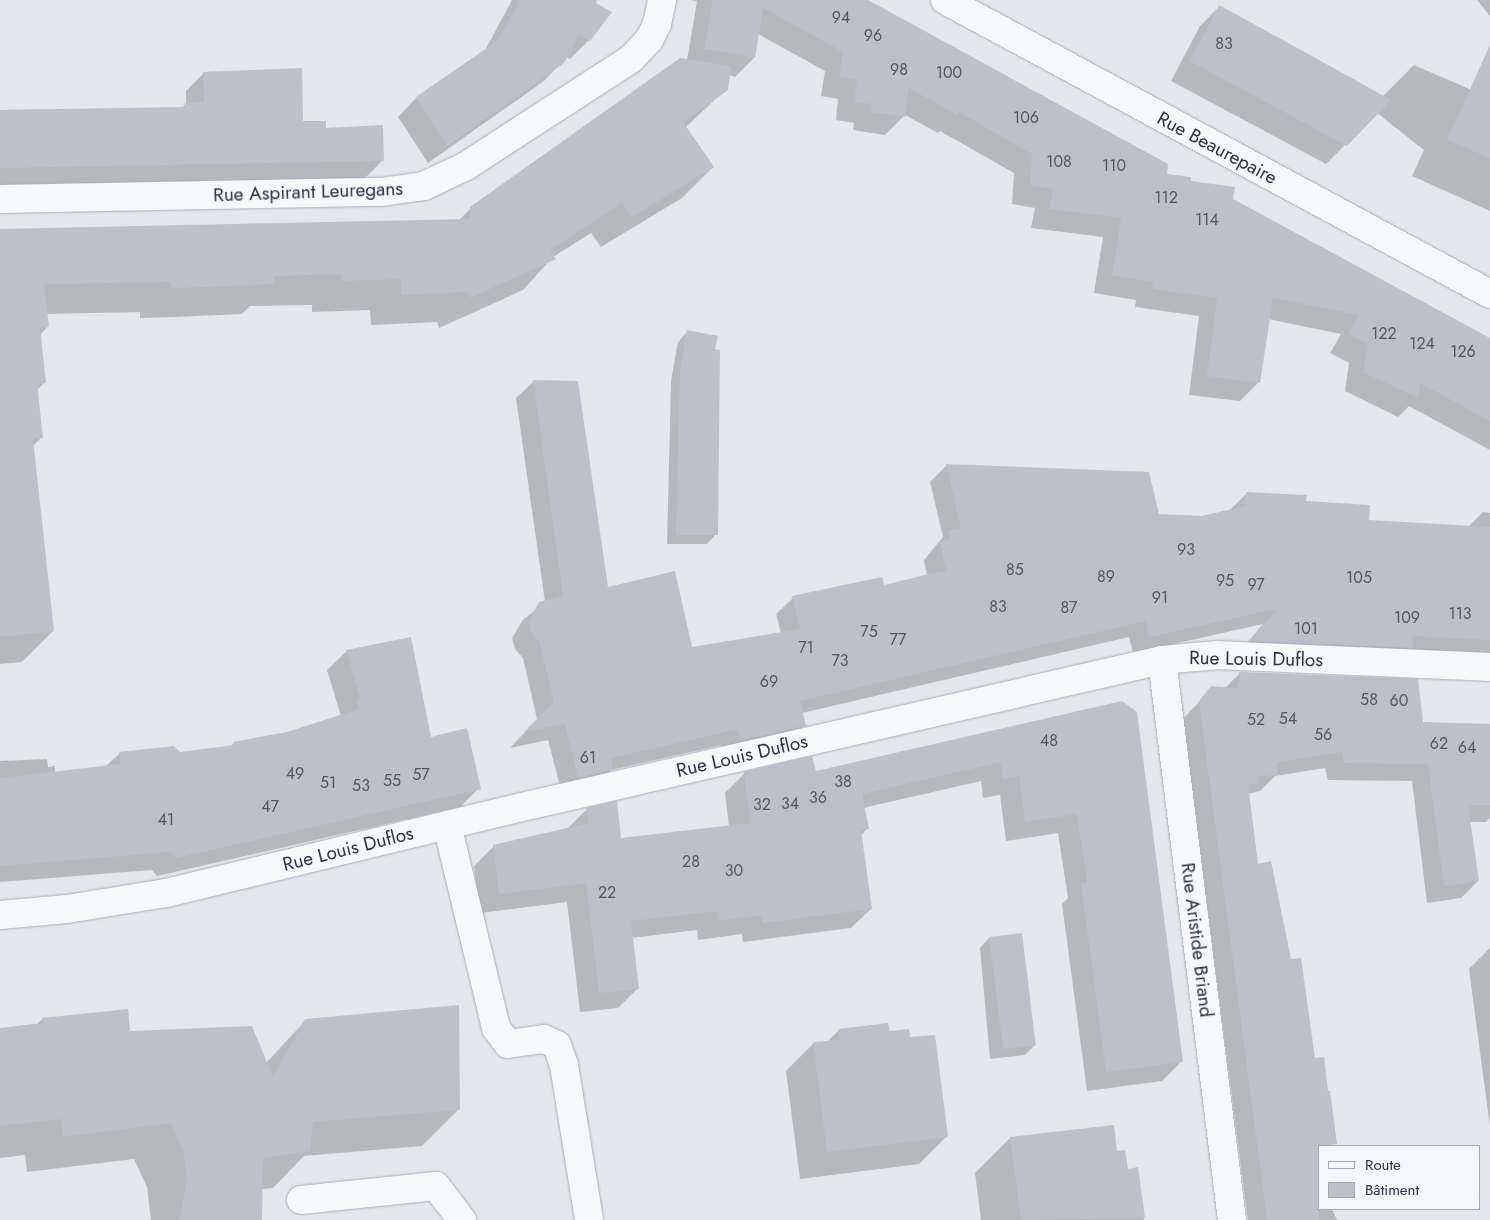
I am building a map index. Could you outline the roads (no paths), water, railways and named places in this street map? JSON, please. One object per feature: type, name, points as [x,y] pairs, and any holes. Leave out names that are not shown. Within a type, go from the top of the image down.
[{"type":"street","name":"Rue Aspirant Leuregans","points":[[0,199],[381,192],[424,186],[466,166],[631,59],[649,40],[657,24],[662,0]]},
{"type":"street","name":"Rue Beaurepaire","points":[[945,0],[1490,294]]},
{"type":"street","name":"Rue Louis Duflos","points":[[0,915],[83,907],[166,893],[447,825],[1162,660],[1218,655],[1490,667]]},
{"type":"street","name":"Rue Aristide Briand","points":[[1162,660],[1232,1220]]},
{"type":"street","points":[[447,825],[496,1028],[508,1044],[544,1039],[557,1045],[564,1066],[589,1220]]},
{"type":"street","points":[[301,1200],[436,1186],[462,1220]]}]
